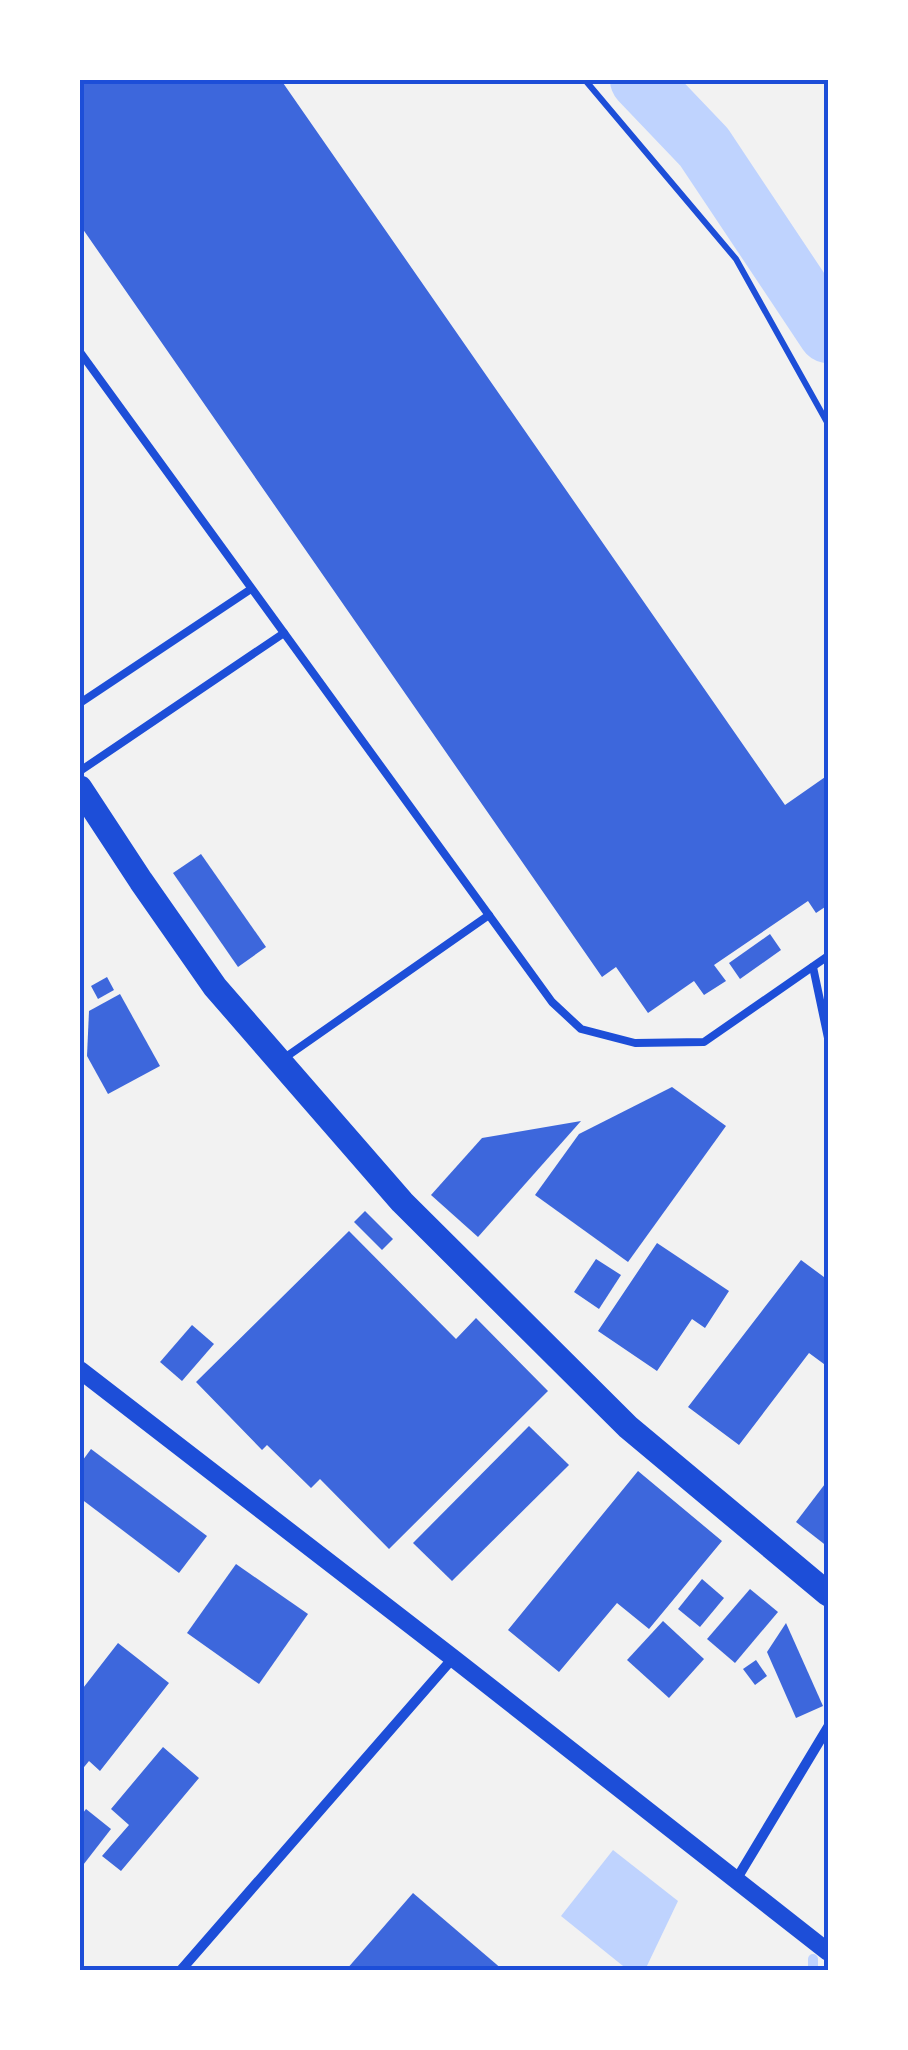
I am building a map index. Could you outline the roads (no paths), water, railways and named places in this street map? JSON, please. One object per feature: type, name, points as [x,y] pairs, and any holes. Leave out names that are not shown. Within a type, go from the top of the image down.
[{"type":"main road","points":[[80,788],[215,987],[402,1202],[628,1427],[828,1594]]},
{"type":"street","points":[[80,1370],[828,1952]]},
{"type":"street","points":[[181,1970],[453,1658]]},
{"type":"street","points":[[736,1880],[828,1727]]},
{"type":"lane","points":[[80,352],[552,1002],[581,1030],[634,1042],[704,1042],[828,956]]},
{"type":"lane","points":[[80,703],[252,589]]},
{"type":"lane","points":[[80,771],[284,633]]},
{"type":"lane","points":[[278,1062],[489,915]]},
{"type":"lane","points":[[812,967],[828,1038]]},
{"type":"water","points":[[613,1850],[678,1901],[645,1970],[628,1970],[561,1916]]},
{"type":"waterway","points":[[640,80],[704,147],[828,333]]},
{"type":"waterway","points":[[813,1959],[813,1970]]}]
